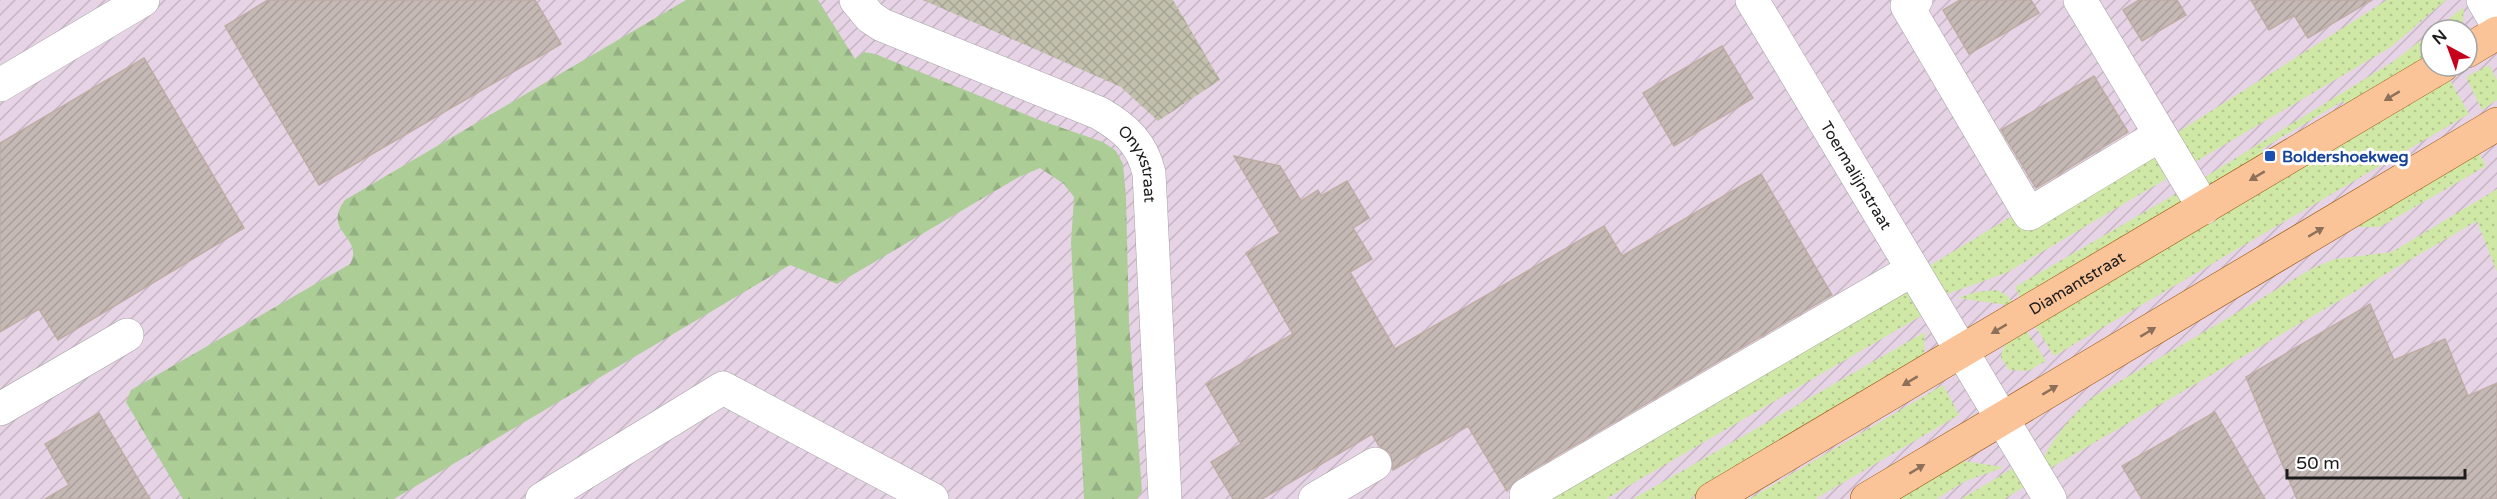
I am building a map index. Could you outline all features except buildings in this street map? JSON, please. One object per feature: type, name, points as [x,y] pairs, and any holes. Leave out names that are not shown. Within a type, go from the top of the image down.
[{"type":"main road","points":[[2479,44],[2497,33]]},
{"type":"main road","name":"Diamantstraat","points":[[1712,499],[2422,78]]},
{"type":"main road","points":[[1867,499],[2497,124]]},
{"type":"street","points":[[0,85],[143,0]]},
{"type":"street","name":"Onyxstraat","points":[[856,0],[870,17],[882,25],[1099,113],[1115,122],[1141,148],[1149,173],[1166,499]]},
{"type":"street","name":"Toermalijnstraat","points":[[1752,0],[2050,499]]},
{"type":"street","points":[[1916,0],[1907,6],[2029,214],[2160,135]]},
{"type":"street","points":[[2080,0],[2204,208]]},
{"type":"street","points":[[2483,0],[2497,24]]},
{"type":"street","points":[[1526,495],[1912,270]]},
{"type":"street","points":[[0,409],[127,335]]},
{"type":"street","points":[[542,499],[723,388],[932,499]]},
{"type":"street","points":[[1316,499],[1375,464]]},
{"type":"shaded area","points":[[0,0],[2497,0],[2497,499],[0,499]]},
{"type":"shaded area","points":[[923,0],[1173,0],[1220,80],[1158,121],[1121,87]]},
{"type":"green space","points":[[686,0],[818,0],[855,59],[864,52],[875,54],[1042,121],[1103,142],[1116,151],[1123,164],[1126,197],[1129,323],[1142,491],[1137,499],[1084,499],[1071,243],[1074,197],[1064,184],[1040,168],[1019,177],[837,284],[790,265],[394,499],[183,499],[126,402],[131,390],[350,264],[353,255],[352,247],[338,220],[339,211],[345,200]]},
{"type":"green space","points":[[2387,0],[2446,0],[2425,18],[2419,18],[2419,23],[2391,47],[2006,273],[1947,294],[1929,266],[2014,215],[2029,226]]},
{"type":"green space","points":[[2464,7],[2463,18],[2450,18]]},
{"type":"green space","points":[[2419,42],[2419,65],[2349,110],[2343,101],[2262,149],[2268,159],[2027,299],[2020,297],[2015,287],[2205,177],[2394,61]]},
{"type":"green space","points":[[2489,65],[2497,80],[2497,100],[2482,110],[2466,78],[2479,78],[2479,70]]},
{"type":"green space","points":[[2450,80],[2469,114],[2054,356],[2035,326]]},
{"type":"green space","points":[[2474,144],[2486,166],[2380,227],[2333,227]]},
{"type":"green space","points":[[2497,189],[2497,272],[2477,221],[2047,470],[2042,461],[2052,443],[2078,411],[2093,397],[2313,268],[2335,259],[2392,252]]},
{"type":"green space","points":[[1997,290],[2008,296],[2014,306],[1958,298],[1976,292]]},
{"type":"green space","points":[[1906,291],[1921,316],[1606,499],[1549,499]]},
{"type":"green space","points":[[2027,331],[2046,361],[2028,371],[2009,370],[2001,358],[2004,348],[2013,338]]},
{"type":"green space","points":[[1925,332],[1924,363],[1690,499],[1633,499]]},
{"type":"green space","points":[[1943,385],[1959,415],[1815,499],[1749,499]]},
{"type":"green space","points":[[1948,459],[2004,467],[1966,481],[1936,499],[1878,499]]},
{"type":"green space","points":[[2015,467],[2029,484],[2004,499],[1961,499]]},
{"type":"place","name":"Boldershoekweg","points":[[2270,156]]}]
